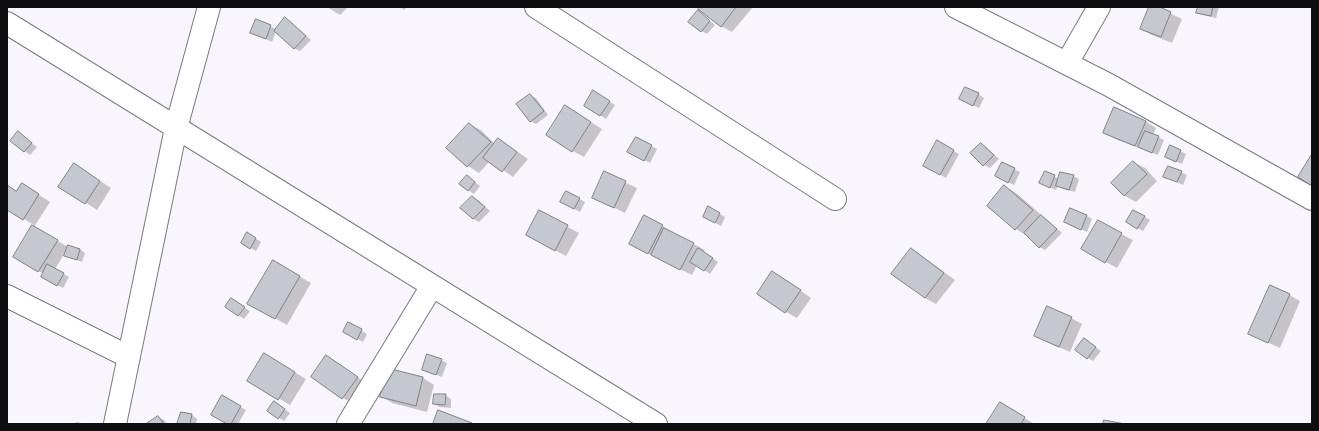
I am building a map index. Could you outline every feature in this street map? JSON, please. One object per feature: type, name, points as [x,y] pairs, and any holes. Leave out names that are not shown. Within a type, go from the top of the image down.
[{"type":"street","points":[[115,424],[176,128],[209,7]]},
{"type":"street","points":[[536,7],[835,199]]},
{"type":"street","points":[[956,7],[1109,85],[1312,200]]},
{"type":"street","points":[[1067,63],[1099,7]]},
{"type":"street","points":[[7,23],[432,286],[625,416],[656,424]]},
{"type":"street","points":[[348,424],[432,286]]},
{"type":"street","points":[[7,296],[130,357]]},
{"type":"building","points":[[700,7],[736,7],[721,27],[698,9]]},
{"type":"building","points":[[1149,7],[1160,7],[1171,12],[1161,37],[1140,29]]},
{"type":"building","points":[[1198,7],[1213,7],[1211,16],[1196,13]]},
{"type":"building","points":[[698,10],[710,21],[701,32],[688,22]]},
{"type":"building","points":[[285,17],[306,36],[294,49],[274,31]]},
{"type":"building","points":[[256,19],[271,25],[266,39],[250,33]]},
{"type":"building","points":[[965,87],[979,93],[973,106],[959,99]]},
{"type":"building","points":[[593,90],[610,101],[600,116],[584,106]]},
{"type":"building","points":[[530,94],[544,111],[530,122],[516,104]]},
{"type":"building","points":[[565,105],[591,122],[572,152],[546,135]]},
{"type":"building","points":[[1114,107],[1146,121],[1135,146],[1103,133]]},
{"type":"building","points":[[469,123],[491,142],[467,167],[446,148]]},
{"type":"building","points":[[18,131],[32,143],[24,152],[10,141]]},
{"type":"building","points":[[1145,131],[1159,136],[1152,153],[1138,147]]},
{"type":"building","points":[[636,137],[652,145],[644,161],[627,152]]},
{"type":"building","points":[[498,138],[517,152],[502,172],[483,158]]},
{"type":"building","points":[[937,140],[954,150],[940,175],[923,166]]},
{"type":"building","points":[[981,143],[994,155],[983,166],[970,153]]},
{"type":"building","points":[[1170,145],[1181,150],[1176,162],[1165,157]]},
{"type":"building","points":[[1312,154],[1312,186],[1298,177]]},
{"type":"building","points":[[1133,161],[1147,174],[1124,196],[1111,183]]},
{"type":"building","points":[[1002,162],[1015,168],[1008,183],[995,176]]},
{"type":"building","points":[[74,163],[100,181],[85,204],[58,187]]},
{"type":"building","points":[[1168,166],[1182,171],[1177,182],[1163,177]]},
{"type":"building","points":[[604,171],[626,181],[614,208],[592,198]]},
{"type":"building","points":[[1045,171],[1055,175],[1050,188],[1039,183]]},
{"type":"building","points":[[1060,172],[1074,175],[1069,190],[1056,186]]},
{"type":"building","points":[[467,175],[475,182],[468,191],[459,184]]},
{"type":"building","points":[[22,183],[39,194],[23,220],[7,210],[7,185],[16,191]]},
{"type":"building","points":[[1004,185],[1033,210],[1015,230],[987,206]]},
{"type":"building","points":[[566,191],[580,198],[574,209],[560,202]]},
{"type":"building","points":[[472,196],[485,207],[473,219],[460,208]]},
{"type":"building","points":[[708,206],[720,213],[715,223],[703,217]]},
{"type":"building","points":[[1070,208],[1087,215],[1081,230],[1064,222]]},
{"type":"building","points":[[539,210],[568,225],[555,251],[526,235]]},
{"type":"building","points":[[1133,210],[1145,216],[1137,229],[1126,222]]},
{"type":"building","points":[[644,215],[663,225],[648,254],[629,244]]},
{"type":"building","points":[[1041,215],[1057,229],[1039,248],[1024,233]]},
{"type":"building","points":[[1098,220],[1122,233],[1105,263],[1081,249]]},
{"type":"building","points":[[32,225],[58,240],[38,272],[13,257]]},
{"type":"building","points":[[664,228],[694,243],[680,270],[651,255]]},
{"type":"building","points":[[247,232],[256,238],[250,249],[241,243]]},
{"type":"building","points":[[68,245],[80,249],[77,260],[64,256]]},
{"type":"building","points":[[698,248],[713,258],[704,271],[690,262]]},
{"type":"building","points":[[911,248],[944,273],[925,298],[891,274]]},
{"type":"building","points":[[273,260],[300,276],[275,319],[247,304]]},
{"type":"building","points":[[47,264],[64,273],[57,286],[41,277]]},
{"type":"building","points":[[772,271],[801,290],[785,313],[757,294]]},
{"type":"building","points":[[1270,285],[1290,294],[1268,343],[1248,334]]},
{"type":"building","points":[[231,298],[245,307],[238,316],[225,307]]},
{"type":"building","points":[[1047,306],[1072,317],[1059,347],[1034,336]]},
{"type":"building","points":[[348,322],[362,329],[357,340],[343,332]]},
{"type":"building","points":[[1084,338],[1096,347],[1087,359],[1075,350]]},
{"type":"building","points":[[264,353],[295,372],[278,400],[247,381]]},
{"type":"building","points":[[427,354],[442,359],[436,375],[422,370]]},
{"type":"building","points":[[326,355],[358,377],[342,399],[311,377]]},
{"type":"building","points":[[387,368],[423,377],[416,406],[380,397]]},
{"type":"building","points":[[434,394],[446,394],[445,405],[433,404]]},
{"type":"building","points":[[222,395],[241,406],[231,424],[227,424],[211,415]]},
{"type":"building","points":[[274,401],[285,409],[278,419],[267,411]]},
{"type":"building","points":[[1000,402],[1025,417],[1021,424],[986,424]]},
{"type":"building","points":[[438,410],[472,423],[472,424],[433,424]]},
{"type":"building","points":[[181,412],[192,414],[190,424],[177,424]]},
{"type":"building","points":[[158,416],[164,424],[146,424]]},
{"type":"building","points":[[1104,420],[1125,424],[1103,424]]}]
